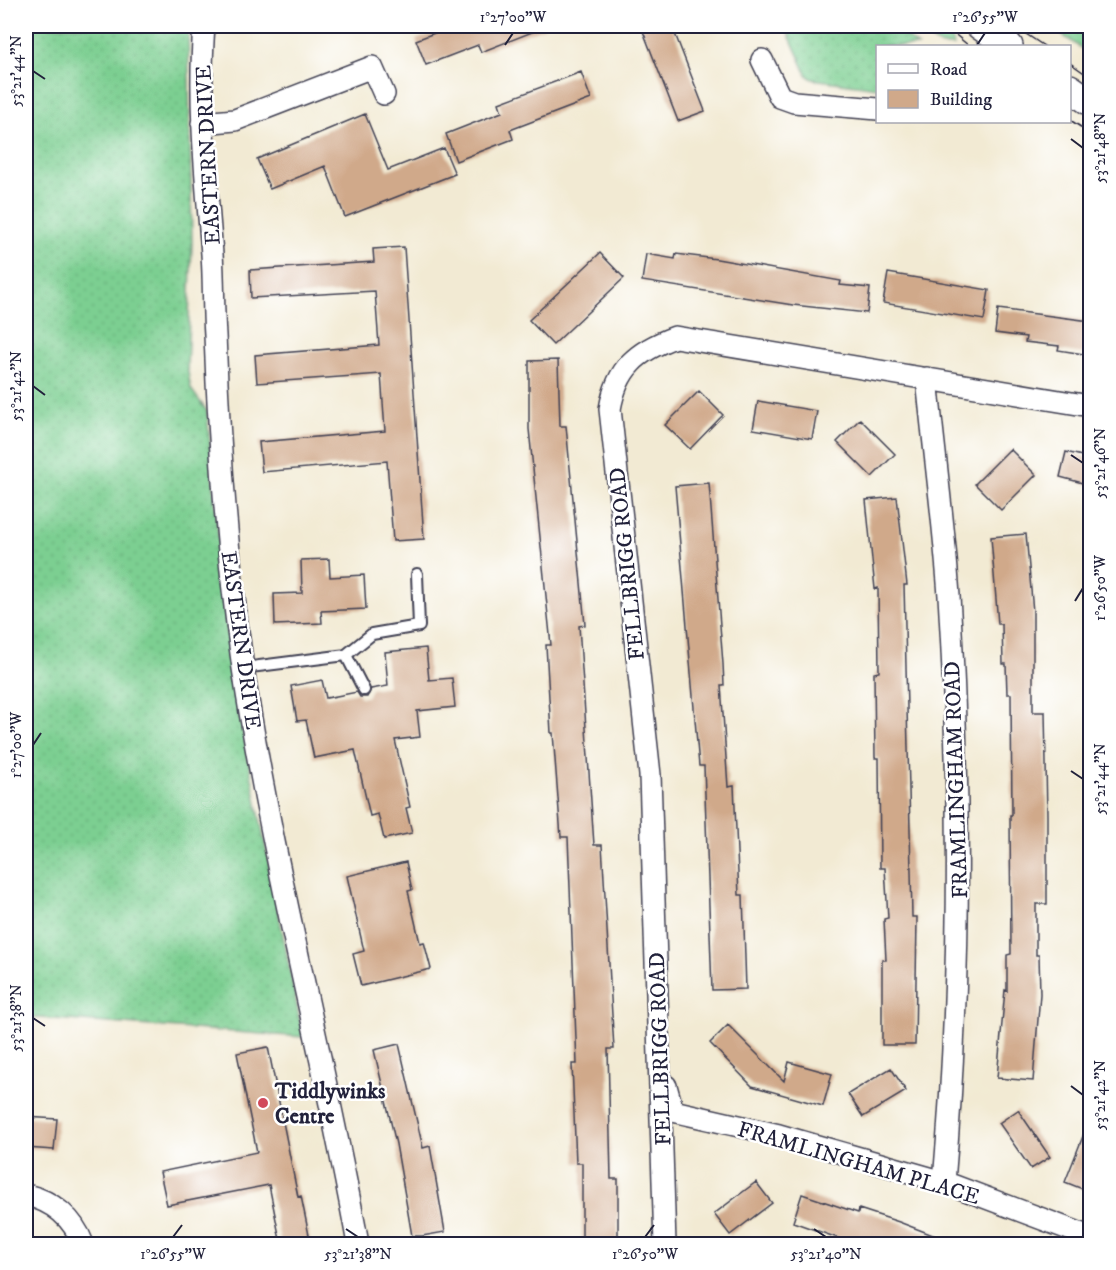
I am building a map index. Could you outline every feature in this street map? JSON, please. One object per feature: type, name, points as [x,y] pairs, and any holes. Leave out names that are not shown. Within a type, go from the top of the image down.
[{"type":"street","name":"EASTERN DRIVE","points":[[204,26],[201,62],[202,123],[229,543],[243,668],[358,1245]]},
{"type":"street","points":[[762,60],[780,97],[794,102],[876,109]]},
{"type":"street","points":[[202,123],[235,120],[372,68],[384,94]]},
{"type":"street","points":[[1071,89],[1090,102]]},
{"type":"street","name":"FELLBRIGG ROAD","points":[[664,1245],[650,775],[611,418],[613,393],[630,363],[641,352],[675,337],[1090,406]]},
{"type":"street","name":"FRAMLINGHAM ROAD","points":[[927,378],[949,594],[959,885],[951,1103],[944,1182]]},
{"type":"street","name":"FRAMLINGHAM PLACE","points":[[660,1062],[673,1110],[779,1135],[944,1182],[1090,1237]]},
{"type":"street","points":[[26,1195],[51,1203],[78,1233],[83,1245]]},
{"type":"lane","points":[[243,668],[346,655],[372,634],[419,626],[417,574]]},
{"type":"lane","points":[[346,655],[364,690]]},
{"type":"green space","points":[[26,26],[188,26],[192,243],[187,367],[191,389],[207,411],[226,623],[239,712],[303,1037],[26,1017]]},
{"type":"green space","points":[[785,26],[893,26],[917,45],[876,45],[876,88],[812,79],[807,75]]},
{"type":"green space","points":[[911,26],[937,26],[950,37],[954,45],[940,45]]},
{"type":"green space","points":[[1049,26],[1090,26],[1090,54]]},
{"type":"building","points":[[453,26],[545,27],[481,52],[478,45],[426,65],[416,40]]},
{"type":"building","points":[[641,26],[672,26],[705,111],[678,121]]},
{"type":"building","points":[[581,72],[591,99],[510,130],[513,139],[456,161],[446,134],[502,112],[499,103]]},
{"type":"building","points":[[365,114],[388,170],[444,148],[455,174],[345,217],[325,166],[270,189],[257,159]]},
{"type":"building","points":[[404,247],[424,539],[393,541],[387,461],[262,472],[259,442],[385,431],[381,374],[257,383],[255,355],[379,345],[375,291],[251,298],[250,270],[374,262],[373,249]]},
{"type":"building","points":[[600,253],[624,278],[553,345],[529,320]]},
{"type":"building","points":[[646,254],[675,259],[676,254],[717,259],[841,281],[840,285],[870,288],[867,313],[793,305],[642,281]]},
{"type":"building","points":[[888,273],[989,290],[984,320],[883,303]]},
{"type":"building","points":[[998,309],[1090,321],[1090,355],[1058,350],[1059,346],[1025,342],[1026,337],[995,333]]},
{"type":"building","points":[[558,360],[560,426],[566,426],[585,625],[579,626],[594,845],[602,845],[614,1049],[608,1049],[611,1179],[618,1179],[618,1245],[582,1245],[582,1163],[576,1163],[572,1064],[577,1064],[568,837],[561,837],[553,733],[551,733],[546,645],[551,645],[529,429],[529,361]]},
{"type":"building","points":[[699,391],[723,415],[690,449],[665,425]]},
{"type":"building","points":[[758,401],[817,411],[812,439],[753,429]]},
{"type":"building","points":[[860,419],[895,454],[872,477],[837,442]]},
{"type":"building","points":[[1010,449],[1036,475],[1001,510],[975,484]]},
{"type":"building","points":[[1066,452],[1090,458],[1090,485],[1060,477]]},
{"type":"building","points":[[709,483],[723,664],[724,685],[721,685],[728,787],[734,786],[739,895],[743,895],[746,989],[712,990],[704,766],[699,766],[675,486]]},
{"type":"building","points":[[897,497],[907,585],[904,585],[912,917],[917,917],[915,1045],[882,1045],[882,960],[886,960],[884,919],[888,918],[885,868],[880,868],[879,758],[875,758],[874,673],[879,672],[878,588],[875,589],[866,500]]},
{"type":"building","points":[[1026,534],[1033,612],[1033,712],[1045,712],[1047,815],[1047,904],[1036,904],[1036,955],[1039,955],[1040,994],[1033,1081],[997,1078],[1005,990],[1007,991],[1007,955],[1011,954],[1011,694],[1007,694],[1006,664],[1003,664],[1002,624],[998,624],[991,537]]},
{"type":"building","points":[[329,559],[330,577],[364,575],[366,609],[321,611],[322,623],[275,625],[274,594],[302,593],[301,560]]},
{"type":"building","points":[[426,648],[429,680],[452,678],[455,707],[417,711],[420,737],[395,740],[410,807],[406,808],[412,833],[384,839],[378,814],[370,816],[355,750],[314,758],[306,720],[297,721],[291,686],[322,680],[326,698],[357,692],[360,697],[367,697],[371,689],[388,686],[385,652]]},
{"type":"building","points":[[406,862],[412,890],[408,891],[420,943],[424,942],[431,969],[361,986],[353,954],[364,951],[347,876]]},
{"type":"building","points":[[728,1025],[784,1081],[789,1062],[832,1074],[823,1106],[752,1086],[710,1043]]},
{"type":"building","points":[[399,1044],[423,1148],[430,1146],[445,1232],[412,1236],[396,1144],[374,1050]]},
{"type":"building","name":"Tiddlywinks Centre","points":[[268,1047],[298,1197],[301,1196],[311,1245],[281,1245],[269,1185],[167,1205],[160,1172],[257,1152],[237,1053]]},
{"type":"building","points":[[891,1068],[906,1091],[863,1117],[848,1094]]},
{"type":"building","points":[[1018,1110],[1050,1157],[1031,1169],[999,1123]]},
{"type":"building","points":[[26,1117],[57,1119],[54,1150],[26,1148]]},
{"type":"building","points":[[1090,1121],[1090,1192],[1065,1182]]},
{"type":"building","points":[[756,1182],[772,1203],[730,1235],[714,1214]]},
{"type":"building","points":[[802,1194],[858,1213],[859,1209],[899,1222],[951,1242],[950,1245],[857,1245],[793,1222]]},
{"type":"tram line","points":[[945,26],[968,45]]},
{"type":"tram line","points":[[1014,26],[1042,45]]},
{"type":"tram line","points":[[1071,64],[1090,77]]},
{"type":"tram line","points":[[1071,121],[1090,133]]},
{"type":"place","name":"Tiddlywinks Centre","points":[[263,1103]]}]
